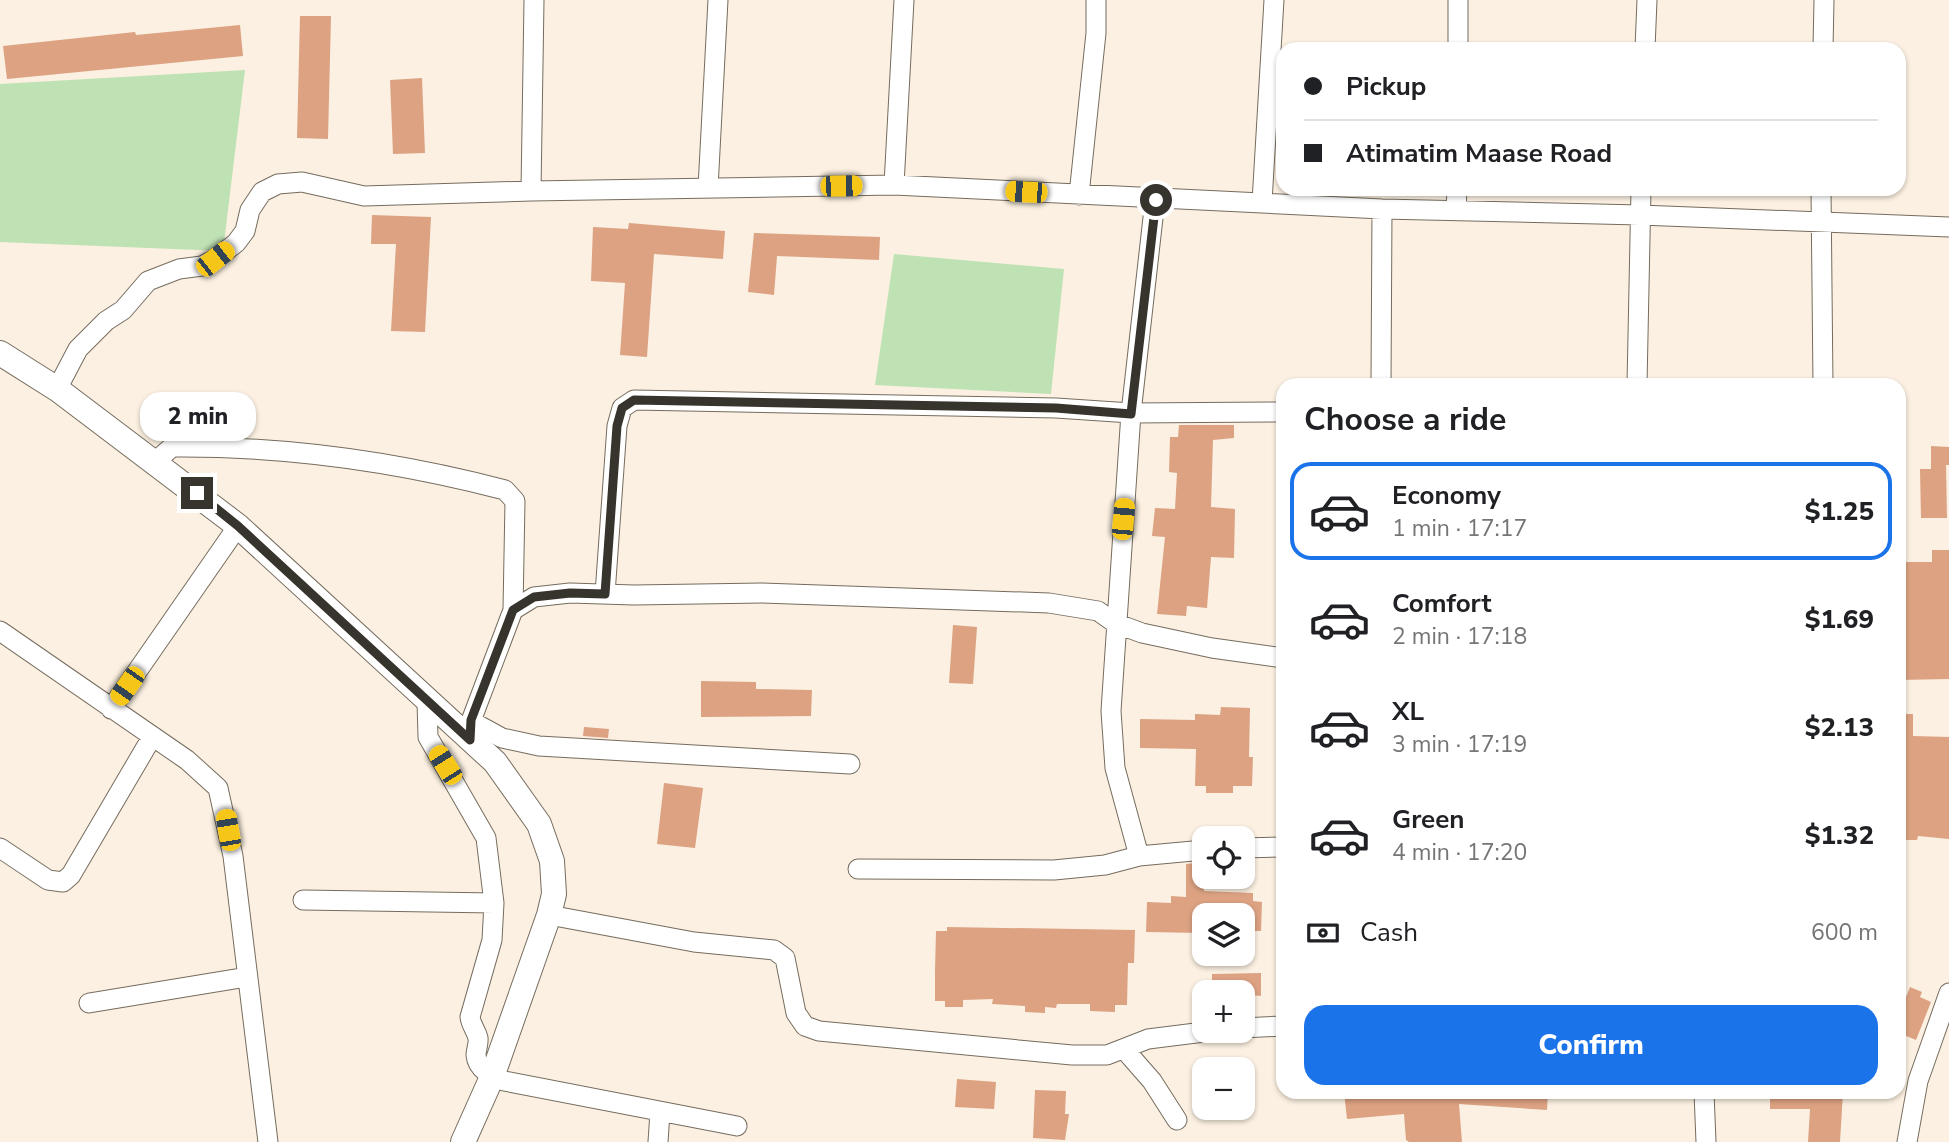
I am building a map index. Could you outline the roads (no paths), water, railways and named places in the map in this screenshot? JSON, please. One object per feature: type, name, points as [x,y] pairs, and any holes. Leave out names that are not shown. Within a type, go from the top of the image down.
[{"type":"main road","points":[[0,353],[57,388],[238,526],[427,701],[471,730],[539,824],[552,861],[554,894],[549,915],[492,1077],[463,1142]]},
{"type":"street","points":[[531,191],[534,0]]},
{"type":"street","points":[[708,188],[718,0]]},
{"type":"street","points":[[894,185],[904,0]]},
{"type":"street","points":[[1079,195],[1096,33],[1096,0]]},
{"type":"street","points":[[1262,202],[1274,0]]},
{"type":"street","points":[[1458,0],[1458,42]]},
{"type":"street","points":[[1645,42],[1647,0]]},
{"type":"street","points":[[1823,42],[1824,0]]},
{"type":"street","points":[[57,388],[78,349],[106,321],[123,310],[148,281],[179,269],[202,266],[215,259],[236,243],[245,231],[250,210],[262,192],[278,184],[302,182],[364,196],[894,185],[1156,200],[1949,228]]},
{"type":"street","points":[[1457,196],[1457,211]]},
{"type":"street","points":[[1637,378],[1641,196]]},
{"type":"street","points":[[1821,196],[1823,378]]},
{"type":"street","points":[[1139,856],[1113,750],[1111,711],[1131,414],[1156,200]]},
{"type":"street","points":[[1381,378],[1382,209]]},
{"type":"street","points":[[605,594],[617,426],[622,408],[634,400],[1056,408],[1131,414],[1276,412]]},
{"type":"street","points":[[156,461],[172,447],[214,446],[362,461],[505,490],[515,501],[513,610],[471,730],[539,746],[850,764]]},
{"type":"street","points":[[111,709],[238,526]]},
{"type":"street","points":[[513,610],[534,597],[570,593],[762,593],[1049,603],[1098,611],[1115,624],[1142,633],[1212,648],[1276,657]]},
{"type":"street","points":[[0,631],[187,760],[218,788],[233,856],[268,1142]]},
{"type":"street","points":[[427,701],[428,737],[486,838],[494,903],[492,940],[470,1017],[478,1037],[477,1059],[492,1077],[737,1126]]},
{"type":"street","points":[[0,848],[48,880],[63,881],[71,875],[152,737]]},
{"type":"street","points":[[1255,848],[1276,847]]},
{"type":"street","points":[[858,869],[1054,870],[1105,865],[1139,856],[1192,851]]},
{"type":"street","points":[[303,900],[494,903]]},
{"type":"street","points":[[549,915],[694,942],[774,950],[785,958],[796,1013],[805,1026],[819,1031],[1072,1055],[1107,1055],[1148,1039],[1192,1034]]},
{"type":"street","points":[[89,1003],[247,977]]},
{"type":"street","points":[[1907,1142],[1918,1081],[1949,993]]},
{"type":"street","points":[[1255,1027],[1276,1026]]},
{"type":"street","points":[[1124,1049],[1152,1082],[1177,1120]]},
{"type":"street","points":[[1704,1099],[1706,1142]]},
{"type":"street","points":[[657,1142],[660,1112]]}]
